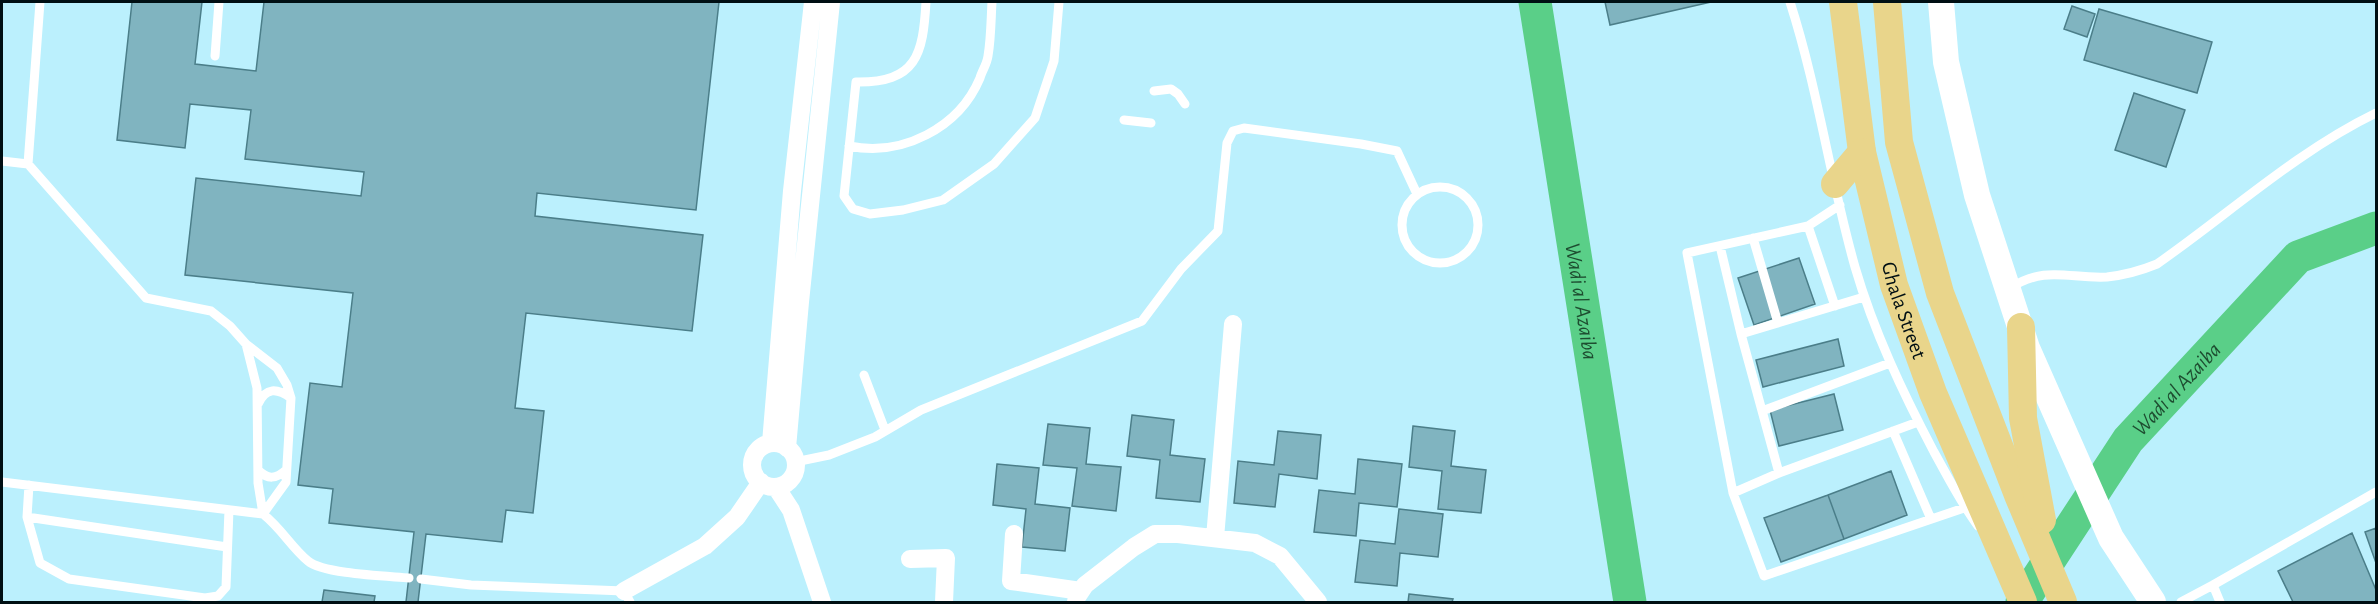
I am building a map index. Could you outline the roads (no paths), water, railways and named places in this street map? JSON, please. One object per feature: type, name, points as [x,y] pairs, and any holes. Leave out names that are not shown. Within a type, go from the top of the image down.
[{"type":"main road","name":"Ghala Street","points":[[1843,2],[1862,152],[1898,296],[1933,393],[2023,603]]},
{"type":"main road","name":"Ghala Street","points":[[1887,2],[1899,142],[1940,293],[2059,593]]},
{"type":"main road","points":[[1838,194],[1862,152]]},
{"type":"main road","points":[[2021,327],[2023,418],[2059,593]]},
{"type":"street","points":[[627,597],[705,546],[769,484],[789,481],[795,469],[785,451],[792,191],[813,2]]},
{"type":"street","points":[[785,451],[831,2]]},
{"type":"street","points":[[1941,2],[1946,62],[1977,195],[2027,348],[2111,538],[2153,603]]},
{"type":"street","points":[[1215,538],[1233,324]]},
{"type":"street","points":[[785,451],[759,449],[752,461],[754,474],[769,484],[791,510],[822,603]]},
{"type":"street","points":[[1014,534],[1011,580],[1078,597],[1085,585],[1155,534],[1255,543],[1280,556],[1318,603]]},
{"type":"street","points":[[910,559],[946,558],[944,603]]},
{"type":"lane","points":[[28,164],[40,2]]},
{"type":"lane","points":[[215,56],[219,2]]},
{"type":"lane","points":[[926,2],[920,51],[909,67],[897,76],[878,82],[856,82],[844,196],[853,209],[870,214],[903,210],[944,200],[994,164],[1035,118],[1054,61],[1059,2]]},
{"type":"lane","points":[[849,146],[865,150],[913,142],[947,122],[972,95],[988,58],[992,2]]},
{"type":"lane","points":[[1790,2],[1805,49],[1864,297],[1890,363],[1918,422],[1964,507],[2007,566]]},
{"type":"lane","points":[[1154,91],[1171,89],[1185,104]]},
{"type":"lane","points":[[2008,289],[2024,279],[2048,273],[2106,277],[2133,274],[2157,264],[2284,167],[2326,140],[2376,113]]},
{"type":"lane","points":[[1124,120],[1151,123]]},
{"type":"lane","points":[[785,451],[829,455],[875,437],[921,410],[963,392],[1143,321],[1181,269],[1218,231],[1227,143],[1233,131],[1244,128],[1397,151],[1417,194]]},
{"type":"lane","points":[[2,161],[28,164],[146,298],[211,311],[230,326],[246,344],[277,368],[287,385],[291,398],[286,482],[263,514]]},
{"type":"lane","points":[[1442,187],[1455,190],[1466,197],[1474,208],[1478,220],[1477,233],[1472,245],[1464,255],[1452,261],[1428,262],[1409,248],[1403,237],[1401,225],[1403,213],[1417,194],[1442,187]]},
{"type":"lane","points":[[1838,194],[1808,226],[1687,253],[1733,493],[1764,576],[1964,507]]},
{"type":"lane","points":[[1808,226],[1835,306]]},
{"type":"lane","points":[[1753,238],[1778,323]]},
{"type":"lane","points":[[1720,246],[1741,334],[1779,473]]},
{"type":"lane","points":[[1741,334],[1864,297]]},
{"type":"lane","points":[[246,344],[257,388],[258,470],[263,514]]},
{"type":"lane","points":[[1762,411],[1890,363]]},
{"type":"lane","points":[[864,375],[885,430]]},
{"type":"lane","points":[[257,406],[262,396],[269,391],[276,390],[291,398]]},
{"type":"lane","points":[[1733,493],[1779,473],[1918,422]]},
{"type":"lane","points":[[1893,431],[1931,519]]},
{"type":"lane","points":[[258,470],[268,478],[275,478],[286,470]]},
{"type":"lane","points":[[2,482],[263,514],[279,527],[310,563],[328,570],[409,578]]},
{"type":"lane","points":[[29,485],[27,517],[40,563],[69,579],[212,598],[223,592],[226,587],[228,510]]},
{"type":"lane","points":[[2181,603],[2376,492]]},
{"type":"lane","points":[[27,517],[227,547]]},
{"type":"lane","points":[[421,579],[627,597]]},
{"type":"lane","points":[[2213,585],[2220,603]]},
{"type":"waterway","name":"Wadi al Azaiba","points":[[1535,2],[1630,602]]},
{"type":"waterway","name":"Wadi al Azaiba","points":[[2022,602],[2128,440],[2298,257],[2376,228]]}]
